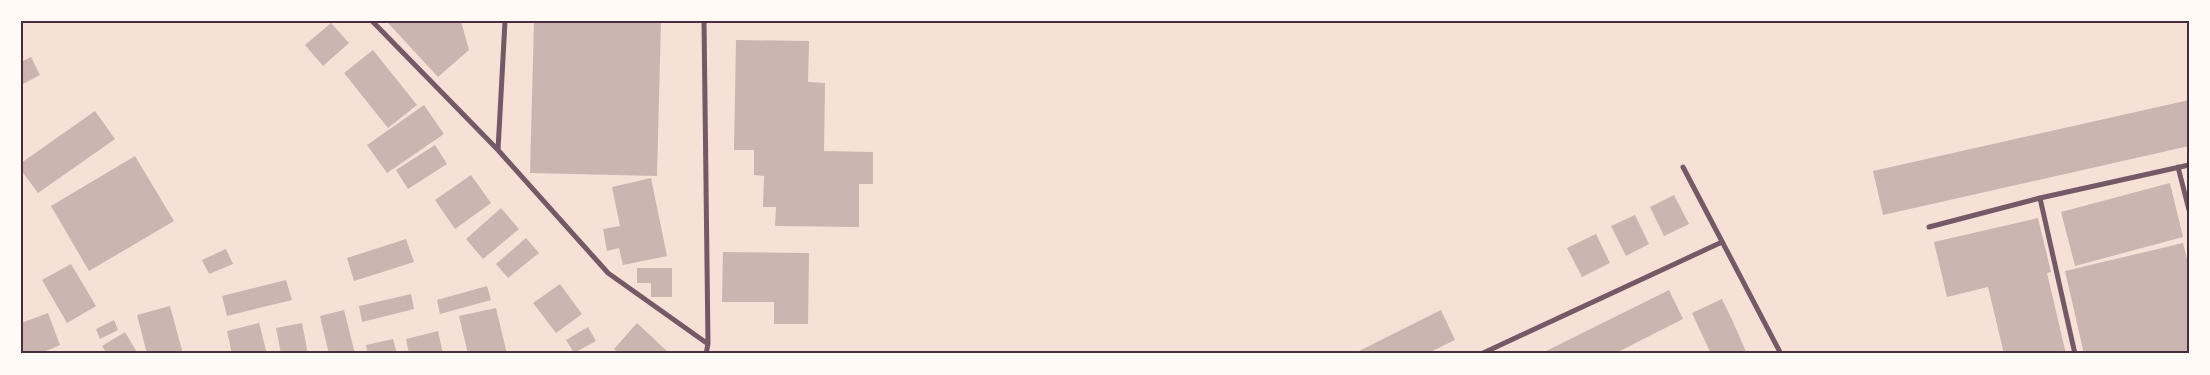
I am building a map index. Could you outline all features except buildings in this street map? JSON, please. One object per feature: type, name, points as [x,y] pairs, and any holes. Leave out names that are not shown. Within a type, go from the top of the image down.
[{"type":"street","points":[[372,21],[498,150],[608,273],[708,344]]},
{"type":"street","points":[[498,150],[505,21]]},
{"type":"street","points":[[704,21],[708,344],[706,354]]},
{"type":"street","points":[[1929,228],[2040,198],[2189,165]]},
{"type":"street","points":[[1683,167],[1781,354]]},
{"type":"street","points":[[2178,167],[2189,210]]},
{"type":"street","points":[[2040,198],[2075,354]]},
{"type":"street","points":[[1481,354],[1722,242]]}]
